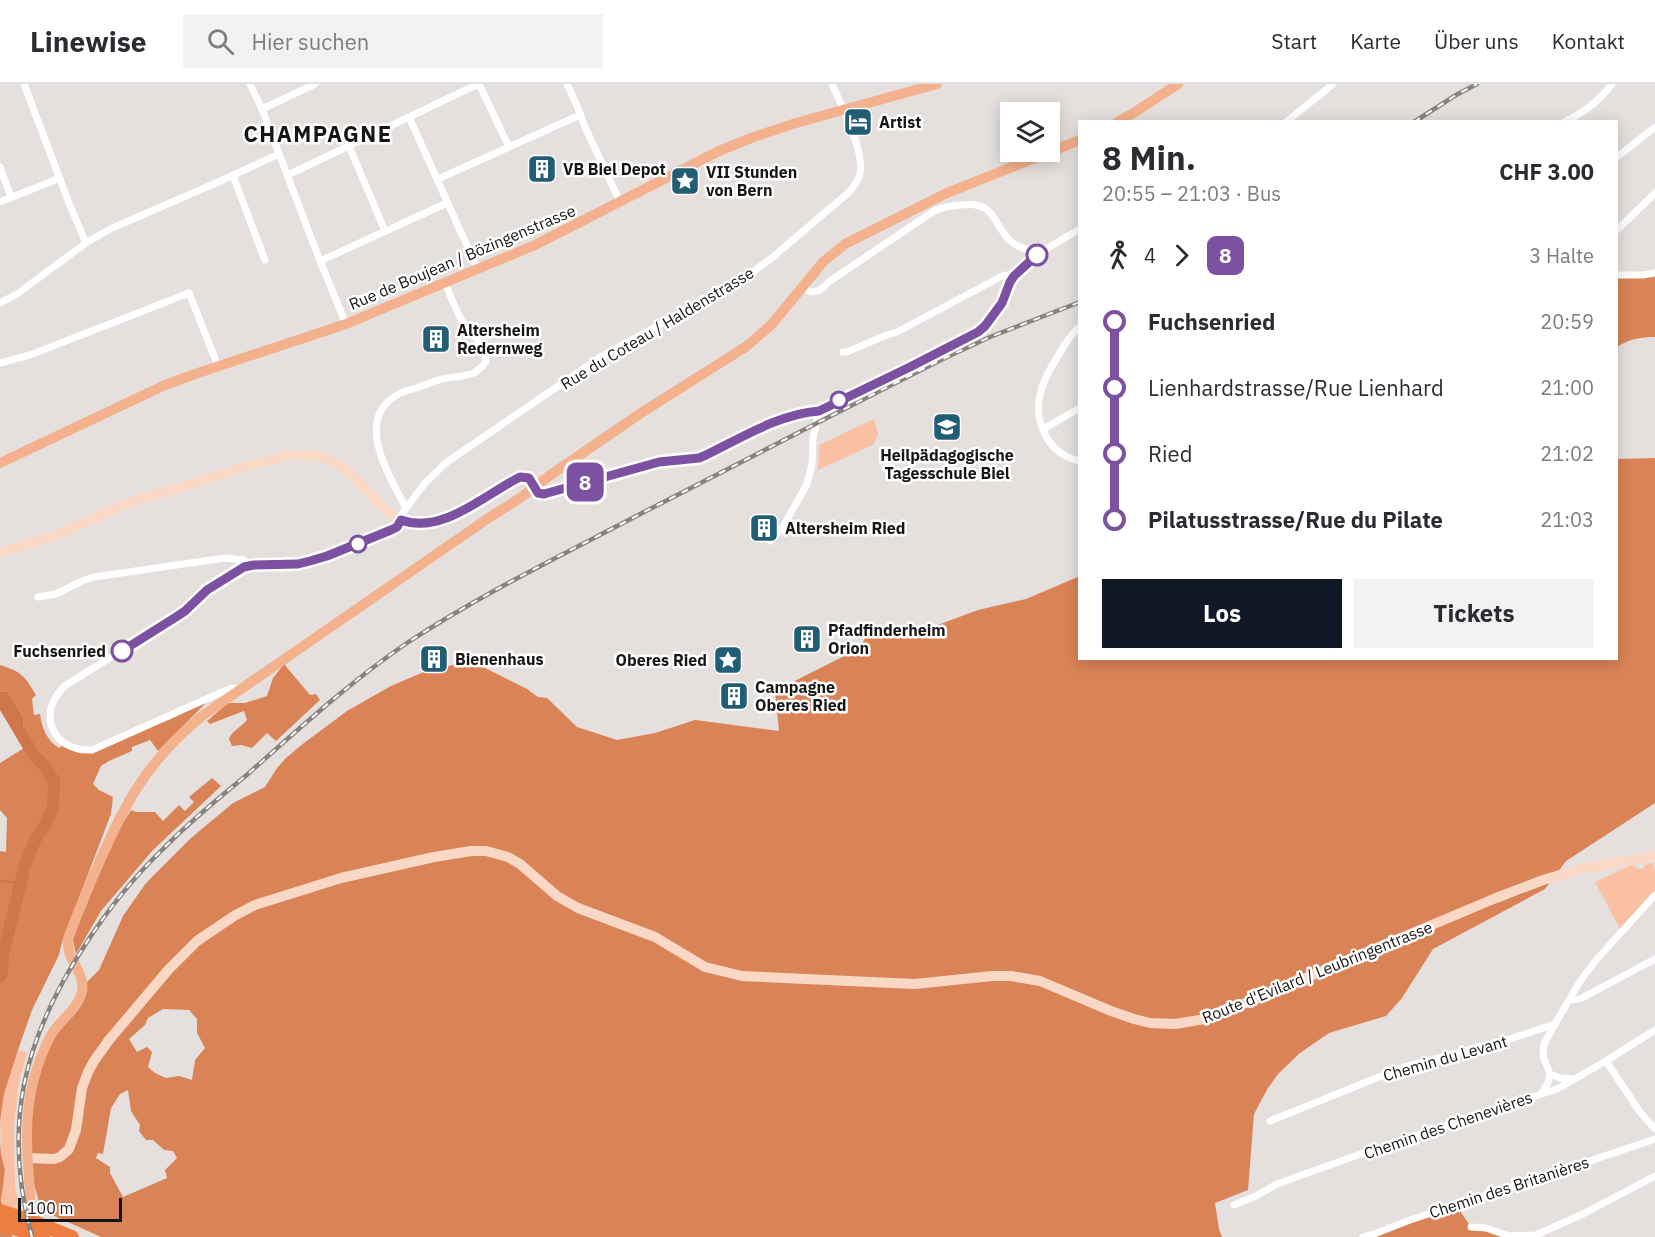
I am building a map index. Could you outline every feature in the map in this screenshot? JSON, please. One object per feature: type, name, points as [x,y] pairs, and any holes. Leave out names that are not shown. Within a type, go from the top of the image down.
[{"type":"highway","points":[[0,1211],[34,1221],[70,1236]]},
{"type":"highway","points":[[0,1224],[45,1237]]},
{"type":"main road","name":"Rue de Boujean / Bözingenstrasse","points":[[0,463],[152,391],[218,366],[346,324],[552,238],[742,141],[776,129],[937,84]]},
{"type":"main road","points":[[1120,120],[1178,84]]},
{"type":"main road","points":[[45,1237],[38,1225],[30,1190],[27,1158],[28,1110],[39,1062],[53,1033],[78,1001],[82,990],[81,976],[69,953],[68,939],[116,824],[131,795],[173,741],[202,716],[641,413],[747,345],[772,324],[830,256],[860,236],[956,189],[1078,141]]},
{"type":"street","points":[[24,84],[86,243]]},
{"type":"street","points":[[250,84],[262,109],[346,324]]},
{"type":"street","points":[[262,109],[315,84]]},
{"type":"street","points":[[288,175],[479,84],[509,147]]},
{"type":"street","points":[[567,84],[620,202]]},
{"type":"street","name":"Rue du Coteau / Haldenstrasse","points":[[400,520],[425,483],[447,462],[602,356],[722,291],[754,271],[848,193],[856,184],[861,168],[859,153],[832,84]]},
{"type":"street","points":[[1288,120],[1333,84]]},
{"type":"street","points":[[1568,120],[1592,106],[1612,84]]},
{"type":"street","points":[[438,178],[580,115]]},
{"type":"street","points":[[409,117],[477,270]]},
{"type":"street","points":[[1618,156],[1655,127]]},
{"type":"street","points":[[349,146],[386,231]]},
{"type":"street","points":[[0,303],[17,294],[86,243],[110,229],[279,154]]},
{"type":"street","points":[[0,166],[11,198]]},
{"type":"street","points":[[233,176],[265,260]]},
{"type":"street","points":[[0,202],[60,178]]},
{"type":"street","points":[[1618,229],[1655,193]]},
{"type":"street","points":[[320,261],[447,203]]},
{"type":"street","points":[[802,287],[811,292],[819,291],[830,281],[934,211],[966,204],[982,206],[992,214],[1015,245],[1040,253]]},
{"type":"street","points":[[0,552],[49,538],[131,502],[260,463],[297,455],[323,456],[341,464],[357,478],[382,507],[400,520],[422,524],[440,521],[520,477],[529,478],[538,493],[544,494],[659,462],[699,458],[780,420],[819,411],[978,332],[1002,303],[1014,276],[1040,253],[1078,231]]},
{"type":"street","points":[[1618,275],[1655,273]]},
{"type":"street","points":[[843,352],[897,332],[1005,275],[1014,276]]},
{"type":"street","points":[[406,508],[382,461],[377,443],[379,414],[385,405],[400,394],[440,380],[470,375],[480,369],[486,361],[486,354],[457,312],[446,283]]},
{"type":"street","points":[[0,363],[30,355],[189,293],[218,366]]},
{"type":"street","points":[[1078,328],[1066,343],[1042,384],[1038,396],[1039,417],[1048,440],[1058,451],[1078,461]]},
{"type":"street","points":[[1042,429],[1078,409]]},
{"type":"street","points":[[770,541],[786,522],[807,483],[812,464],[814,431],[819,411]]},
{"type":"street","points":[[241,689],[237,687],[222,692],[92,750],[75,749],[65,744],[54,732],[50,720],[52,702],[66,685],[185,611],[207,590],[237,570],[249,566],[298,564],[334,554],[397,527],[400,520]]},
{"type":"street","points":[[38,597],[56,594],[82,580],[225,558],[244,560],[249,566]]},
{"type":"street","name":"Route d'Evilard / Leubringentrasse","points":[[27,1158],[54,1159],[66,1154],[76,1130],[82,1088],[94,1061],[109,1040],[185,952],[207,933],[255,905],[317,885],[434,856],[486,851],[508,857],[520,864],[557,896],[578,908],[655,938],[705,967],[726,973],[742,976],[915,984],[1011,976],[1048,984],[1134,1019],[1165,1024],[1205,1019],[1222,1013],[1527,886],[1573,871],[1655,856]]},
{"type":"street","points":[[1541,1094],[1548,1083],[1550,1074],[1543,1056],[1544,1044],[1555,1024],[1581,980],[1597,959],[1655,895]]},
{"type":"street","points":[[1570,1000],[1580,999],[1655,959]]},
{"type":"street","name":"Chemin du Levant","points":[[1270,1121],[1401,1068],[1510,1039],[1555,1024]]},
{"type":"street","name":"Chemin des Chenevières","points":[[1234,1205],[1276,1184],[1557,1089],[1655,1030]]},
{"type":"street","points":[[1606,1061],[1640,1112],[1655,1129]]},
{"type":"street","points":[[1550,1074],[1573,1079]]},
{"type":"street","name":"Chemin des Britanières","points":[[1363,1237],[1655,1139]]},
{"type":"street","points":[[1471,1227],[1486,1228],[1509,1236],[1540,1234],[1655,1176]]},
{"type":"shaded area","points":[[1655,273],[1655,337],[1635,339],[1618,346],[1618,275]]},
{"type":"shaded area","points":[[874,419],[878,434],[874,444],[818,470],[819,445]]},
{"type":"shaded area","points":[[1655,458],[1655,803],[1566,861],[1545,889],[1433,949],[1402,998],[1386,1016],[1329,1033],[1300,1053],[1278,1074],[1254,1114],[1248,1190],[1215,1203],[1222,1237],[101,1237],[41,1210],[27,1158],[35,1074],[83,986],[99,970],[123,916],[146,883],[191,838],[233,803],[265,787],[286,758],[347,711],[391,686],[426,671],[471,661],[527,689],[538,697],[547,698],[577,727],[617,740],[655,733],[695,720],[779,731],[775,691],[858,649],[868,632],[927,629],[978,610],[1026,599],[1078,577],[1078,660],[1618,660],[1618,459]],"holes":[[[163,1009],[189,1010],[197,1019],[197,1033],[205,1048],[195,1060],[192,1080],[179,1076],[166,1078],[148,1067],[152,1052],[147,1047],[137,1052],[129,1039],[145,1025],[148,1018]],[[128,1090],[131,1111],[140,1125],[139,1131],[146,1140],[153,1140],[164,1150],[173,1151],[177,1158],[165,1170],[167,1178],[123,1197],[110,1173],[110,1167],[96,1158],[98,1153],[103,1154],[111,1108],[120,1094]]]},
{"type":"shaded area","points":[[284,664],[310,695],[316,694],[320,700],[276,741],[267,733],[252,748],[241,745],[232,746],[230,736],[247,720],[244,711],[210,724],[207,721],[228,703],[245,703],[267,696],[273,678]]},
{"type":"shaded area","points":[[0,665],[22,675],[36,695],[32,699],[34,715],[40,714],[51,742],[59,748],[62,746],[79,753],[171,719],[209,700],[158,751],[150,740],[132,747],[132,751],[101,766],[93,784],[113,797],[111,814],[59,955],[32,1010],[4,1094],[0,1121],[0,851],[6,852],[7,818],[0,810],[0,763],[24,748],[23,717],[8,692],[0,691]]},
{"type":"shaded area","points":[[0,691],[8,692],[23,717],[24,748],[0,710]]},
{"type":"shaded area","points":[[212,778],[221,786],[152,851],[101,911],[76,954],[73,941],[75,929],[117,833],[131,810],[155,812],[163,821],[179,805],[185,811],[194,802],[189,797]]},
{"type":"shaded area","points":[[1655,862],[1653,865],[1655,891],[1620,929],[1595,882],[1633,864],[1634,868],[1638,869]]},
{"type":"shaded area","points":[[18,1050],[27,1053],[19,1082],[14,1126],[15,1188],[21,1211],[3,1205],[1,1193],[6,1174],[2,1166],[0,1121],[4,1094]]},
{"type":"shaded area","points":[[0,1141],[5,1170],[1,1200],[8,1230],[13,1237],[0,1237]]},
{"type":"shaded area","points":[[1456,1205],[1471,1227],[1509,1236],[1537,1237],[1363,1237]]},
{"type":"waterway","points":[[0,702],[6,708],[33,754],[54,781],[53,808],[35,840],[25,865],[3,955],[0,977]]},
{"type":"waterway","points":[[0,881],[20,883]]},
{"type":"railway","points":[[1417,120],[1477,84]]},
{"type":"railway","points":[[32,1237],[23,1196],[19,1158],[19,1121],[24,1085],[33,1050],[46,1015],[85,945],[111,907],[151,861],[193,820],[366,673],[407,643],[465,607],[555,558],[945,358],[990,337],[1078,303]]},
{"type":"bus line","name":"8","points":[[122,651],[185,611],[207,590],[247,566],[304,563],[391,530],[397,527],[401,520],[413,524],[440,521],[520,477],[529,478],[538,493],[544,494],[659,462],[699,458],[780,420],[819,411],[978,332],[1002,303],[1014,276],[1037,255]]},
{"type":"place","name":"Artist","points":[[858,122]]},
{"type":"place","name":"VB Biel Depot","points":[[542,169]]},
{"type":"place","name":"VII Stunden von Bern","points":[[685,181]]},
{"type":"place","name":"Altersheim Redernweg","points":[[436,339]]},
{"type":"place","name":"Heilpädagogische Tagesschule Biel","points":[[947,427]]},
{"type":"place","name":"Altersheim Ried","points":[[764,528]]},
{"type":"place","name":"Pfadfinderheim Orion","points":[[807,639]]},
{"type":"place","name":"Fuchsenried","points":[[122,651]]},
{"type":"place","name":"Bienenhaus","points":[[434,659]]},
{"type":"place","name":"Oberes Ried","points":[[728,660]]},
{"type":"place","name":"Campagne Oberes Ried","points":[[734,696]]},
{"type":"district","name":"CHAMPAGNE","points":[[318,134]]}]
